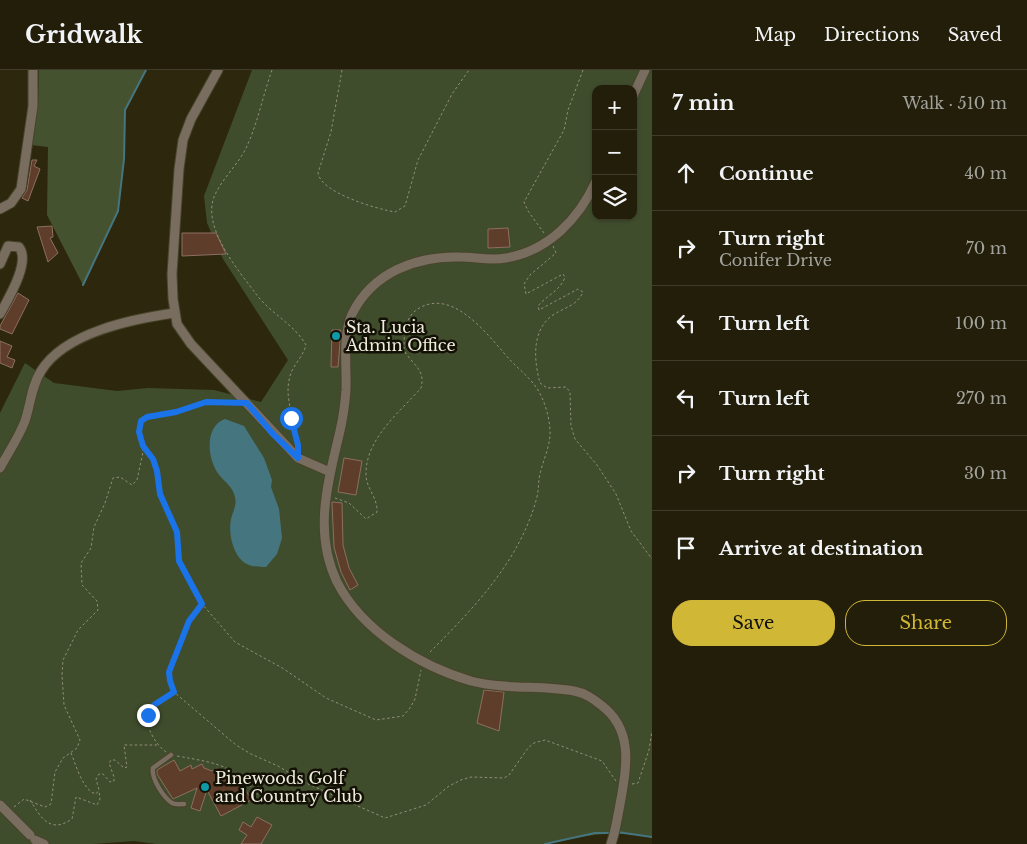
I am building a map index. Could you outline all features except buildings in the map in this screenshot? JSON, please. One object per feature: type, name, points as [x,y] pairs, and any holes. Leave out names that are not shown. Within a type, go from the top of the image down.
[{"type":"street","points":[[0,209],[11,203],[21,189],[32,106],[33,70]]},
{"type":"street","points":[[218,70],[203,96],[184,140],[179,169],[172,274],[174,313],[182,332],[191,344],[247,403],[272,433],[298,458],[330,472]]},
{"type":"street","points":[[637,87],[645,70]]},
{"type":"street","points":[[592,188],[578,213],[550,240],[523,255],[503,259],[440,257],[415,261],[390,272],[371,288],[356,307],[348,329],[344,411],[323,510],[324,539],[337,582],[347,597],[374,628],[422,660],[472,681],[498,686],[572,691],[593,698],[609,711],[621,727],[626,741],[624,783],[612,842]]},
{"type":"street","points":[[0,264],[8,246],[19,247],[22,251],[24,256],[12,293],[0,314]]},
{"type":"street","points":[[0,468],[24,422],[30,392],[47,362],[81,339],[99,330],[123,322],[174,313]]},
{"type":"street","points":[[0,805],[35,837]]},
{"type":"lane","points":[[171,755],[153,768],[152,774],[169,800],[175,804],[184,804]]},
{"type":"path","points":[[272,70],[247,147],[215,195],[212,209],[226,254],[266,307],[294,328],[306,345],[304,356],[289,380],[289,400],[298,445],[298,458]]},
{"type":"path","points":[[342,70],[331,132],[318,172],[319,178],[323,184],[336,192],[395,212],[405,206],[418,160],[452,94],[470,70]]},
{"type":"path","points":[[583,70],[568,110],[564,130],[524,202],[528,211],[550,240],[556,253],[530,275],[524,284],[526,294],[562,274],[565,277],[563,283],[538,306],[539,310],[578,289],[583,292],[580,298],[571,306],[552,316],[542,330],[534,347],[540,383],[547,388],[566,387],[570,392],[571,426],[575,439],[597,465],[616,494],[631,531],[652,559]]},
{"type":"path","points":[[143,446],[153,459],[157,471],[160,494],[177,532],[179,561],[202,604],[235,642],[284,669],[326,698],[376,720],[403,716],[410,708],[415,699],[422,660],[494,583],[523,537],[538,494],[540,475],[550,432],[546,408],[538,390],[492,338],[460,311],[442,305],[427,305],[420,308],[413,313],[405,326],[404,350],[422,372],[421,388],[380,435],[369,459],[366,475],[377,512],[366,519],[349,503],[325,497]]},
{"type":"path","points":[[8,812],[22,800],[30,800],[45,807],[51,804],[55,772],[63,758],[77,748],[80,740],[64,705],[62,675],[64,660],[74,637],[96,614],[98,605],[82,585],[81,563],[91,548],[94,527],[105,503],[112,480],[116,477],[129,484],[136,483],[143,446],[140,425],[147,417],[176,412],[216,401],[247,403]]},
{"type":"path","points":[[202,604],[189,621],[169,672],[174,692],[236,745],[251,754],[278,766],[306,783],[385,818],[426,805],[449,786],[461,780],[471,777],[504,778],[509,775],[528,748],[545,740],[602,761],[613,779],[624,783],[638,783],[649,750],[652,731]]},
{"type":"path","points":[[174,692],[150,710],[150,729],[158,745],[171,755],[205,760],[223,766],[243,777],[265,803]]},
{"type":"path","points":[[30,800],[38,814],[49,823],[58,826],[72,819],[76,797],[97,805],[100,799],[96,779],[99,774],[103,774],[110,782],[114,780],[109,764],[111,760],[115,760],[124,768],[127,766],[124,745],[158,745]]},
{"type":"path","points":[[71,753],[90,791],[96,794],[99,790]]},
{"type":"green space","points":[[39,70],[146,70],[125,110],[124,159],[118,211],[83,285],[47,215],[48,147],[31,145],[38,103]]},
{"type":"green space","points":[[252,70],[652,70],[652,837],[598,834],[545,844],[156,844],[134,841],[93,844],[0,844],[0,413],[25,363],[54,383],[117,391],[148,388],[214,390],[261,402],[288,360],[223,259],[207,223],[204,196]]},
{"type":"water","points":[[225,419],[244,426],[264,458],[272,480],[271,487],[279,509],[282,538],[277,554],[266,567],[254,566],[242,561],[235,550],[231,538],[230,525],[235,497],[230,487],[217,472],[210,450],[211,435],[214,428]]},
{"type":"waterway","points":[[83,285],[118,211],[124,159],[125,110],[146,70]]},
{"type":"waterway","points":[[617,832],[652,837]]},
{"type":"waterway","points":[[545,844],[595,833],[612,833]]},
{"type":"place","name":"Sta. Lucia Admin Office","points":[[336,336]]},
{"type":"place","name":"Pinewoods Golf and Country Club","points":[[205,787]]},
{"type":"route","points":[[148,715],[154,705],[174,692],[169,672],[180,649],[189,621],[202,604],[179,561],[177,532],[160,494],[157,471],[153,459],[143,446],[139,432],[141,421],[147,417],[176,412],[206,402],[247,403],[272,433],[298,458],[296,433],[291,418]]}]
